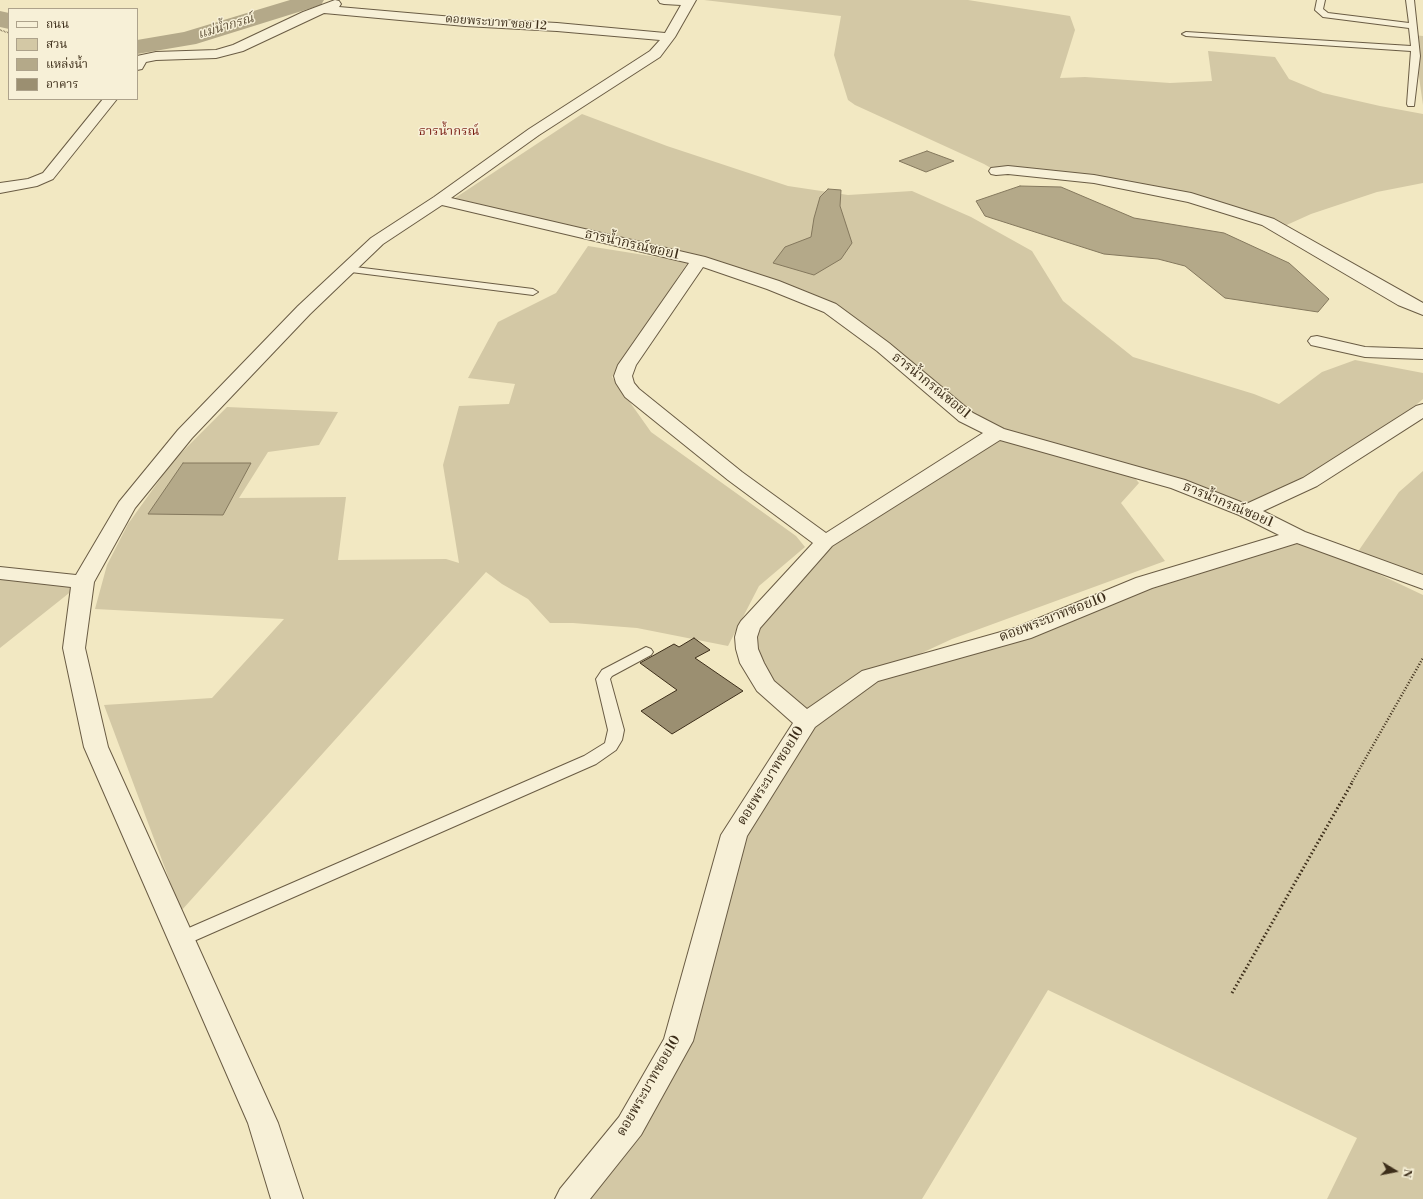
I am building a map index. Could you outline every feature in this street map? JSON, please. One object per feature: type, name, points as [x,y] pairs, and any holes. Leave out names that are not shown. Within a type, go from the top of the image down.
[{"type":"street","points":[[138,65],[142,59],[156,56],[216,54],[238,48],[322,9],[346,0]]},
{"type":"street","points":[[287,1199],[262,1123],[96,747],[74,648],[83,582],[126,506],[185,434],[304,310],[377,241],[439,200],[534,132],[655,54],[669,37],[689,1],[664,0]]},
{"type":"street","name":"ดอยพระบาท ซอย 12","points":[[322,9],[465,22],[557,27],[669,37]]},
{"type":"street","points":[[0,188],[32,183],[48,176],[109,100]]},
{"type":"street","points":[[996,171],[1008,170],[1094,179],[1191,198],[1268,222],[1404,301],[1423,310]]},
{"type":"street","name":"ธารน้ำกรณ์ซอย1","points":[[439,200],[699,260],[773,285],[830,308],[883,347],[966,417],[998,433],[1178,484],[1246,511],[1298,536],[1423,582]]},
{"type":"street","points":[[699,260],[626,365],[623,376],[625,383],[632,393],[735,476],[825,542]]},
{"type":"street","points":[[1317,341],[1365,352],[1423,354]]},
{"type":"street","points":[[1246,511],[1310,482],[1423,410]]},
{"type":"street","points":[[806,721],[765,686],[752,663],[747,649],[746,637],[749,626],[825,542],[998,433]]},
{"type":"street","name":"ดอยพระบาทซอย10","points":[[571,1199],[630,1126],[678,1042],[734,835],[806,721],[870,676],[1023,633],[1144,583],[1298,536]]},
{"type":"street","points":[[0,573],[83,582]]},
{"type":"lane","points":[[1321,0],[1319,10],[1326,15],[1412,26]]},
{"type":"lane","points":[[1410,0],[1416,56],[1411,104]]},
{"type":"lane","points":[[1186,34],[1415,49]]},
{"type":"lane","points":[[347,269],[533,292]]},
{"type":"lane","points":[[181,939],[590,760],[611,746],[616,730],[603,679],[607,672],[646,652]]},
{"type":"path","points":[[1232,993],[1423,658]]},
{"type":"green space","points":[[704,0],[968,0],[1070,16],[1075,30],[1060,78],[1085,77],[1170,83],[1212,81],[1208,51],[1275,57],[1289,79],[1323,93],[1423,114],[1423,183],[1377,192],[1311,214],[1280,228],[1191,198],[1008,170],[996,171],[984,164],[855,105],[848,100],[834,55],[841,16]]},
{"type":"green space","points":[[1413,35],[1423,36],[1423,105]]},
{"type":"green space","points":[[582,114],[667,146],[788,186],[848,195],[912,191],[971,217],[1032,251],[1063,301],[1133,357],[1254,394],[1279,404],[1322,372],[1355,360],[1423,373],[1423,399],[1378,437],[1246,511],[1128,470],[1139,483],[1121,503],[1165,561],[952,639],[874,675],[1298,536],[1423,595],[1423,1199],[1327,1199],[1357,1138],[1048,990],[922,1199],[571,1199],[678,1042],[734,835],[806,722],[765,686],[746,637],[825,542],[997,433],[830,308],[699,260],[455,198]]},
{"type":"green space","points":[[588,246],[688,262],[612,377],[651,432],[796,536],[805,547],[759,586],[728,646],[637,628],[573,623],[550,623],[528,599],[502,584],[486,572],[181,911],[104,705],[212,698],[284,619],[95,609],[107,565],[128,524],[173,461],[227,407],[338,412],[319,445],[268,452],[239,498],[346,497],[338,560],[446,559],[459,563],[443,465],[459,406],[509,404],[515,384],[468,378],[498,322],[556,293]]},
{"type":"green space","points":[[1423,471],[1423,582],[1357,553],[1399,492]]},
{"type":"green space","points":[[0,573],[83,582],[0,648]]},
{"type":"water","points":[[927,151],[954,161],[926,172],[899,161]]},
{"type":"water","points":[[1020,186],[1061,187],[1134,218],[1224,233],[1289,263],[1329,299],[1318,312],[1225,298],[1185,266],[1158,259],[1104,254],[985,216],[976,201]]},
{"type":"water","points":[[828,189],[841,190],[840,206],[852,243],[841,259],[814,275],[773,263],[785,247],[811,237],[814,218],[820,197]]},
{"type":"water","points":[[183,463],[251,463],[223,515],[148,514]]},
{"type":"building","points":[[694,638],[710,650],[695,658],[743,691],[672,734],[641,711],[677,690],[640,663],[674,644],[679,647]]},
{"type":"waterway","name":"แม่น้ำกรณ์","points":[[138,47],[187,39],[313,0]]},
{"type":"waterway","name":"แม่น้ำกรณ์","points":[[0,18],[8,22]]},
{"type":"district","name":"ธารน้ำกรณ์","points":[[449,132]]}]
